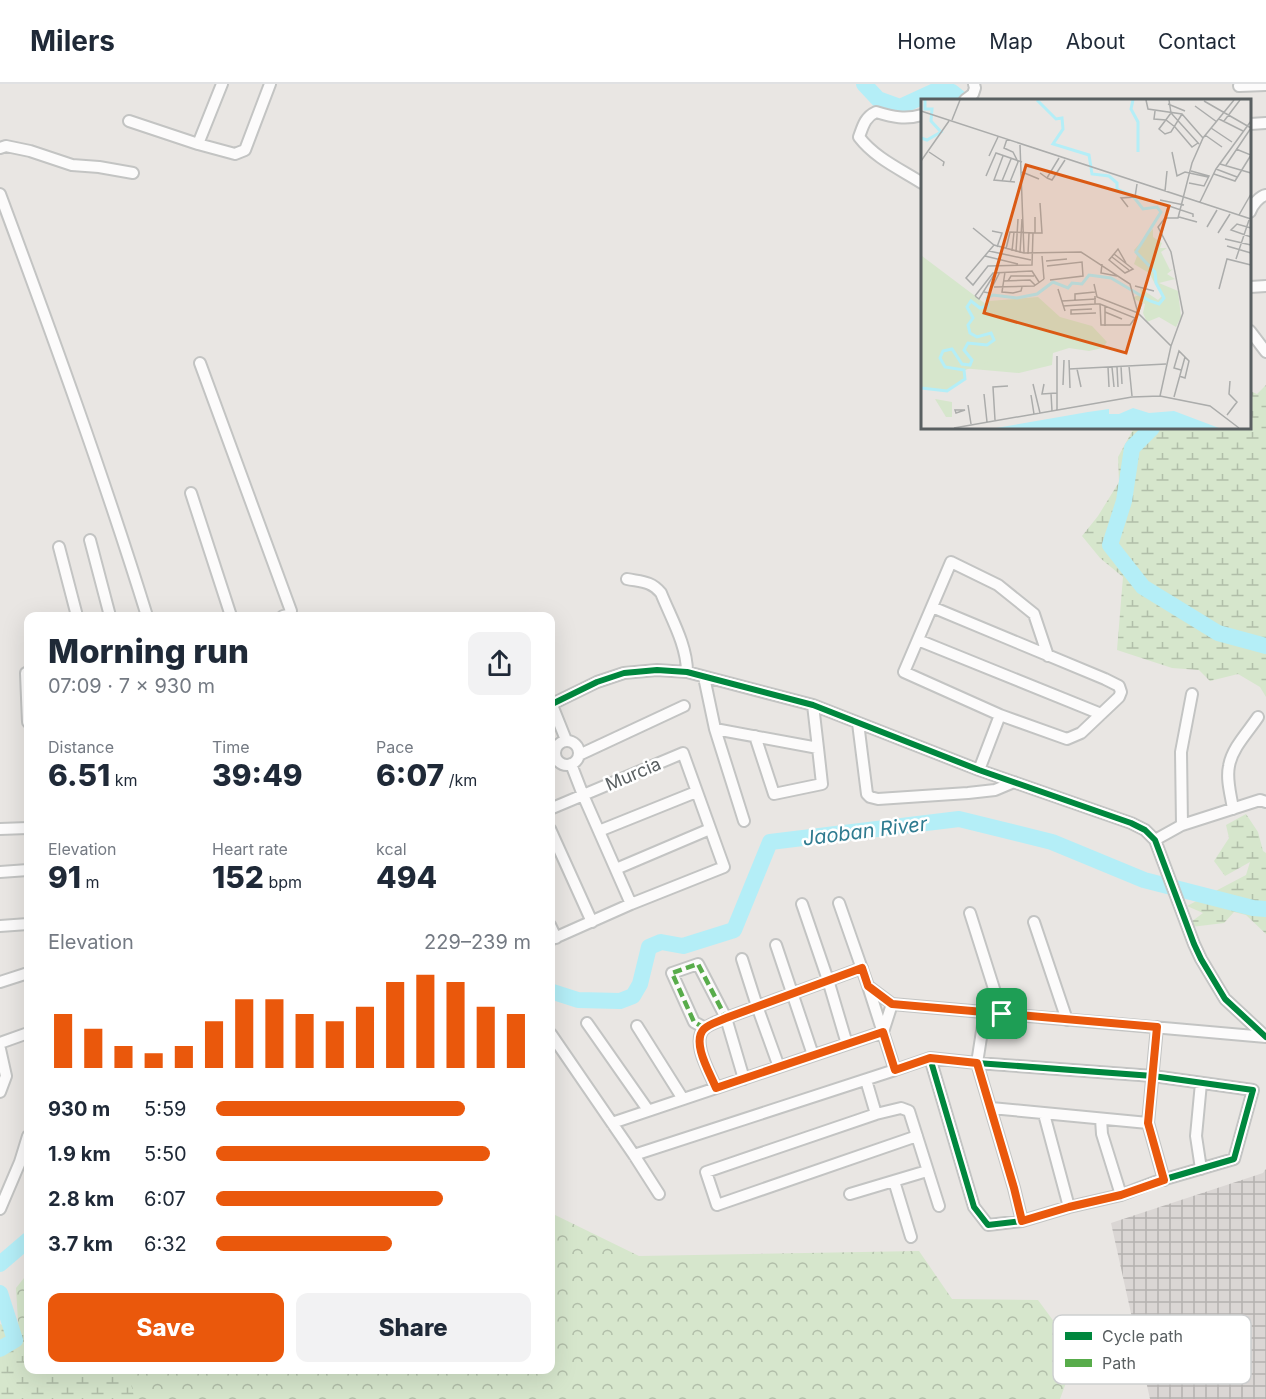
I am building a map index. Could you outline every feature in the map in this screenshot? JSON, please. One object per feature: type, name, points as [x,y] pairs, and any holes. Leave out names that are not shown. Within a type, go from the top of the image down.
[{"type":"street","points":[[198,144],[222,84]]},
{"type":"street","points":[[129,121],[235,154],[245,150],[270,84]]},
{"type":"street","points":[[1239,86],[1266,85]]},
{"type":"street","points":[[921,114],[909,118],[896,118],[876,112],[866,118],[859,137],[876,155],[921,182]]},
{"type":"street","points":[[1251,124],[1266,123]]},
{"type":"street","points":[[0,148],[6,146],[30,151],[72,165],[133,172]]},
{"type":"street","points":[[0,194],[56,344],[146,612]]},
{"type":"street","points":[[1251,208],[1266,195]]},
{"type":"street","points":[[1251,288],[1266,286]]},
{"type":"street","points":[[1251,332],[1266,352]]},
{"type":"street","points":[[200,363],[290,612]]},
{"type":"street","points":[[191,493],[230,612]]},
{"type":"street","points":[[90,540],[109,612]]},
{"type":"street","points":[[59,547],[76,612]]},
{"type":"street","points":[[932,607],[1119,686],[1121,692],[1119,697],[1081,733],[1067,739],[1000,715],[904,672],[951,562],[998,585],[1034,614],[1048,656]]},
{"type":"street","points":[[627,579],[651,584],[661,593],[687,660],[687,672]]},
{"type":"street","points":[[918,640],[1101,714]]},
{"type":"street","points":[[555,703],[597,682],[624,674],[657,670],[687,672],[813,705],[979,770],[1131,823],[1145,830],[1155,840],[1201,959],[1225,999],[1266,1036]]},
{"type":"street","points":[[704,677],[715,729],[744,821]]},
{"type":"street","points":[[1182,825],[1181,752],[1192,694]]},
{"type":"street","points":[[755,736],[774,794],[822,784],[813,705]]},
{"type":"street","points":[[631,904],[583,795],[560,764],[574,762],[579,755],[684,706]]},
{"type":"street","points":[[979,770],[1000,715]]},
{"type":"street","points":[[1233,809],[1229,766],[1234,751],[1258,717]]},
{"type":"street","points":[[555,718],[562,742]]},
{"type":"street","points":[[858,723],[867,794],[870,798],[968,793],[995,790],[1014,782]]},
{"type":"street","points":[[715,729],[818,748]]},
{"type":"street","points":[[555,737],[562,742],[574,743],[579,755]]},
{"type":"street","points":[[555,750],[562,742]]},
{"type":"street","name":"Murcia","points":[[555,807],[682,753],[696,792]]},
{"type":"street","points":[[555,938],[631,904],[724,867],[696,792],[599,831]]},
{"type":"street","points":[[1155,840],[1182,825],[1260,800],[1266,802]]},
{"type":"street","points":[[0,830],[24,828]]},
{"type":"street","points":[[616,869],[710,829]]},
{"type":"street","points":[[555,840],[592,922]]},
{"type":"street","points":[[0,872],[24,870]]},
{"type":"street","points":[[839,903],[895,1070]]},
{"type":"street","points":[[802,904],[847,1044]]},
{"type":"street","points":[[970,913],[1002,1014]]},
{"type":"street","points":[[1034,922],[1067,1020]]},
{"type":"street","points":[[0,926],[24,924]]},
{"type":"street","points":[[776,945],[813,1055]]},
{"type":"street","points":[[742,959],[779,1067]]},
{"type":"street","points":[[705,1028],[694,1022],[672,974],[698,964],[726,1018],[744,1078]]},
{"type":"street","points":[[716,1088],[699,1048],[700,1037],[705,1028],[757,1006],[862,968]]},
{"type":"street","points":[[0,982],[24,974]]},
{"type":"street","points":[[868,986],[892,1004],[1266,1036]]},
{"type":"street","points":[[883,1032],[892,1004]]},
{"type":"street","points":[[985,1012],[977,1063],[1022,1221]]},
{"type":"street","points":[[587,1023],[648,1110]]},
{"type":"street","points":[[637,1026],[683,1099]]},
{"type":"street","points":[[1157,1027],[1148,1123],[1164,1180]]},
{"type":"street","points":[[612,1123],[883,1032]]},
{"type":"street","points":[[0,1043],[24,1034]]},
{"type":"street","points":[[555,1040],[659,1194]]},
{"type":"street","points":[[0,1049],[6,1076],[0,1092]]},
{"type":"street","points":[[634,1155],[930,1058],[1153,1076],[1253,1090],[1233,1158],[1121,1195],[1022,1221],[988,1225],[974,1207],[930,1058]]},
{"type":"street","points":[[866,1080],[876,1114]]},
{"type":"street","points":[[1201,1169],[1196,1136],[1202,1083]]},
{"type":"street","points":[[917,1137],[717,1205],[706,1172],[876,1114],[902,1108],[909,1111],[939,1206]]},
{"type":"street","points":[[991,1108],[1148,1123]]},
{"type":"street","points":[[1044,1114],[1069,1207]]},
{"type":"street","points":[[1101,1119],[1102,1134],[1121,1195]]},
{"type":"street","points":[[0,1209],[24,1162]]},
{"type":"street","points":[[850,1194],[927,1170]]},
{"type":"street","points":[[894,1181],[911,1237]]},
{"type":"shaded area","points":[[1266,1169],[1266,1399],[1150,1399],[1147,1384],[1251,1384],[1251,1315],[1131,1315],[1111,1223],[1263,1173]]},
{"type":"green space","points":[[1266,385],[1266,697],[1260,687],[1238,674],[1210,681],[1199,670],[1172,668],[1117,650],[1123,577],[1100,558],[1082,536],[1098,516],[1119,482],[1118,457],[1133,429],[1251,429],[1251,391],[1257,394]]},
{"type":"green space","points":[[1246,814],[1258,832],[1263,851],[1266,853],[1266,934],[1246,915],[1234,912],[1224,923],[1183,928],[1203,913],[1187,906],[1246,875],[1250,862],[1225,876],[1214,861],[1229,838],[1226,825]]},
{"type":"green space","points":[[555,1215],[639,1256],[919,1251],[952,1299],[1038,1300],[1053,1320],[1053,1384],[1066,1384],[1060,1399],[0,1399],[20,1355],[16,1288],[24,1278],[24,1374],[555,1374]]},
{"type":"green space","points":[[0,1324],[24,1333],[24,1374],[128,1374],[135,1399],[0,1399]]},
{"type":"waterway","name":"Jaoban River","points":[[864,84],[878,99],[900,107],[937,90],[952,92],[961,99]]},
{"type":"waterway","name":"Jaoban River","points":[[952,84],[952,92]]},
{"type":"waterway","name":"Jaoban River","points":[[1151,429],[1132,448],[1124,501],[1110,545],[1143,587],[1218,633],[1266,646]]},
{"type":"waterway","name":"Jaoban River","points":[[555,993],[578,1000],[620,1001],[633,996],[640,984],[649,947],[661,942],[683,946],[734,930],[770,842],[959,819],[1052,842],[1144,880],[1253,908],[1266,909]]},
{"type":"waterway","name":"Jaoban River","points":[[0,1264],[24,1243]]},
{"type":"waterway","name":"Jaoban River","points":[[0,1293],[15,1340],[0,1349]]},
{"type":"marked path","points":[[705,1028],[694,1022],[672,973],[698,964],[726,1018]]},
{"type":"cycle path","points":[[555,703],[597,682],[624,673],[657,670],[687,672],[813,705],[979,770],[1131,823],[1145,830],[1155,840],[1194,944],[1225,999],[1266,1037]]},
{"type":"cycle path","points":[[895,1070],[930,1058],[1153,1076],[1253,1090],[1234,1159],[1155,1182],[1121,1195],[1022,1221],[988,1225],[974,1207],[930,1058]]},
{"type":"route","points":[[862,968],[868,986],[892,1004],[1002,1014],[1157,1027],[1148,1123],[1164,1180],[1121,1195],[1022,1221],[977,1063],[930,1058],[895,1070],[883,1032],[716,1088],[699,1048],[700,1037],[705,1028],[726,1018],[862,968]]}]
